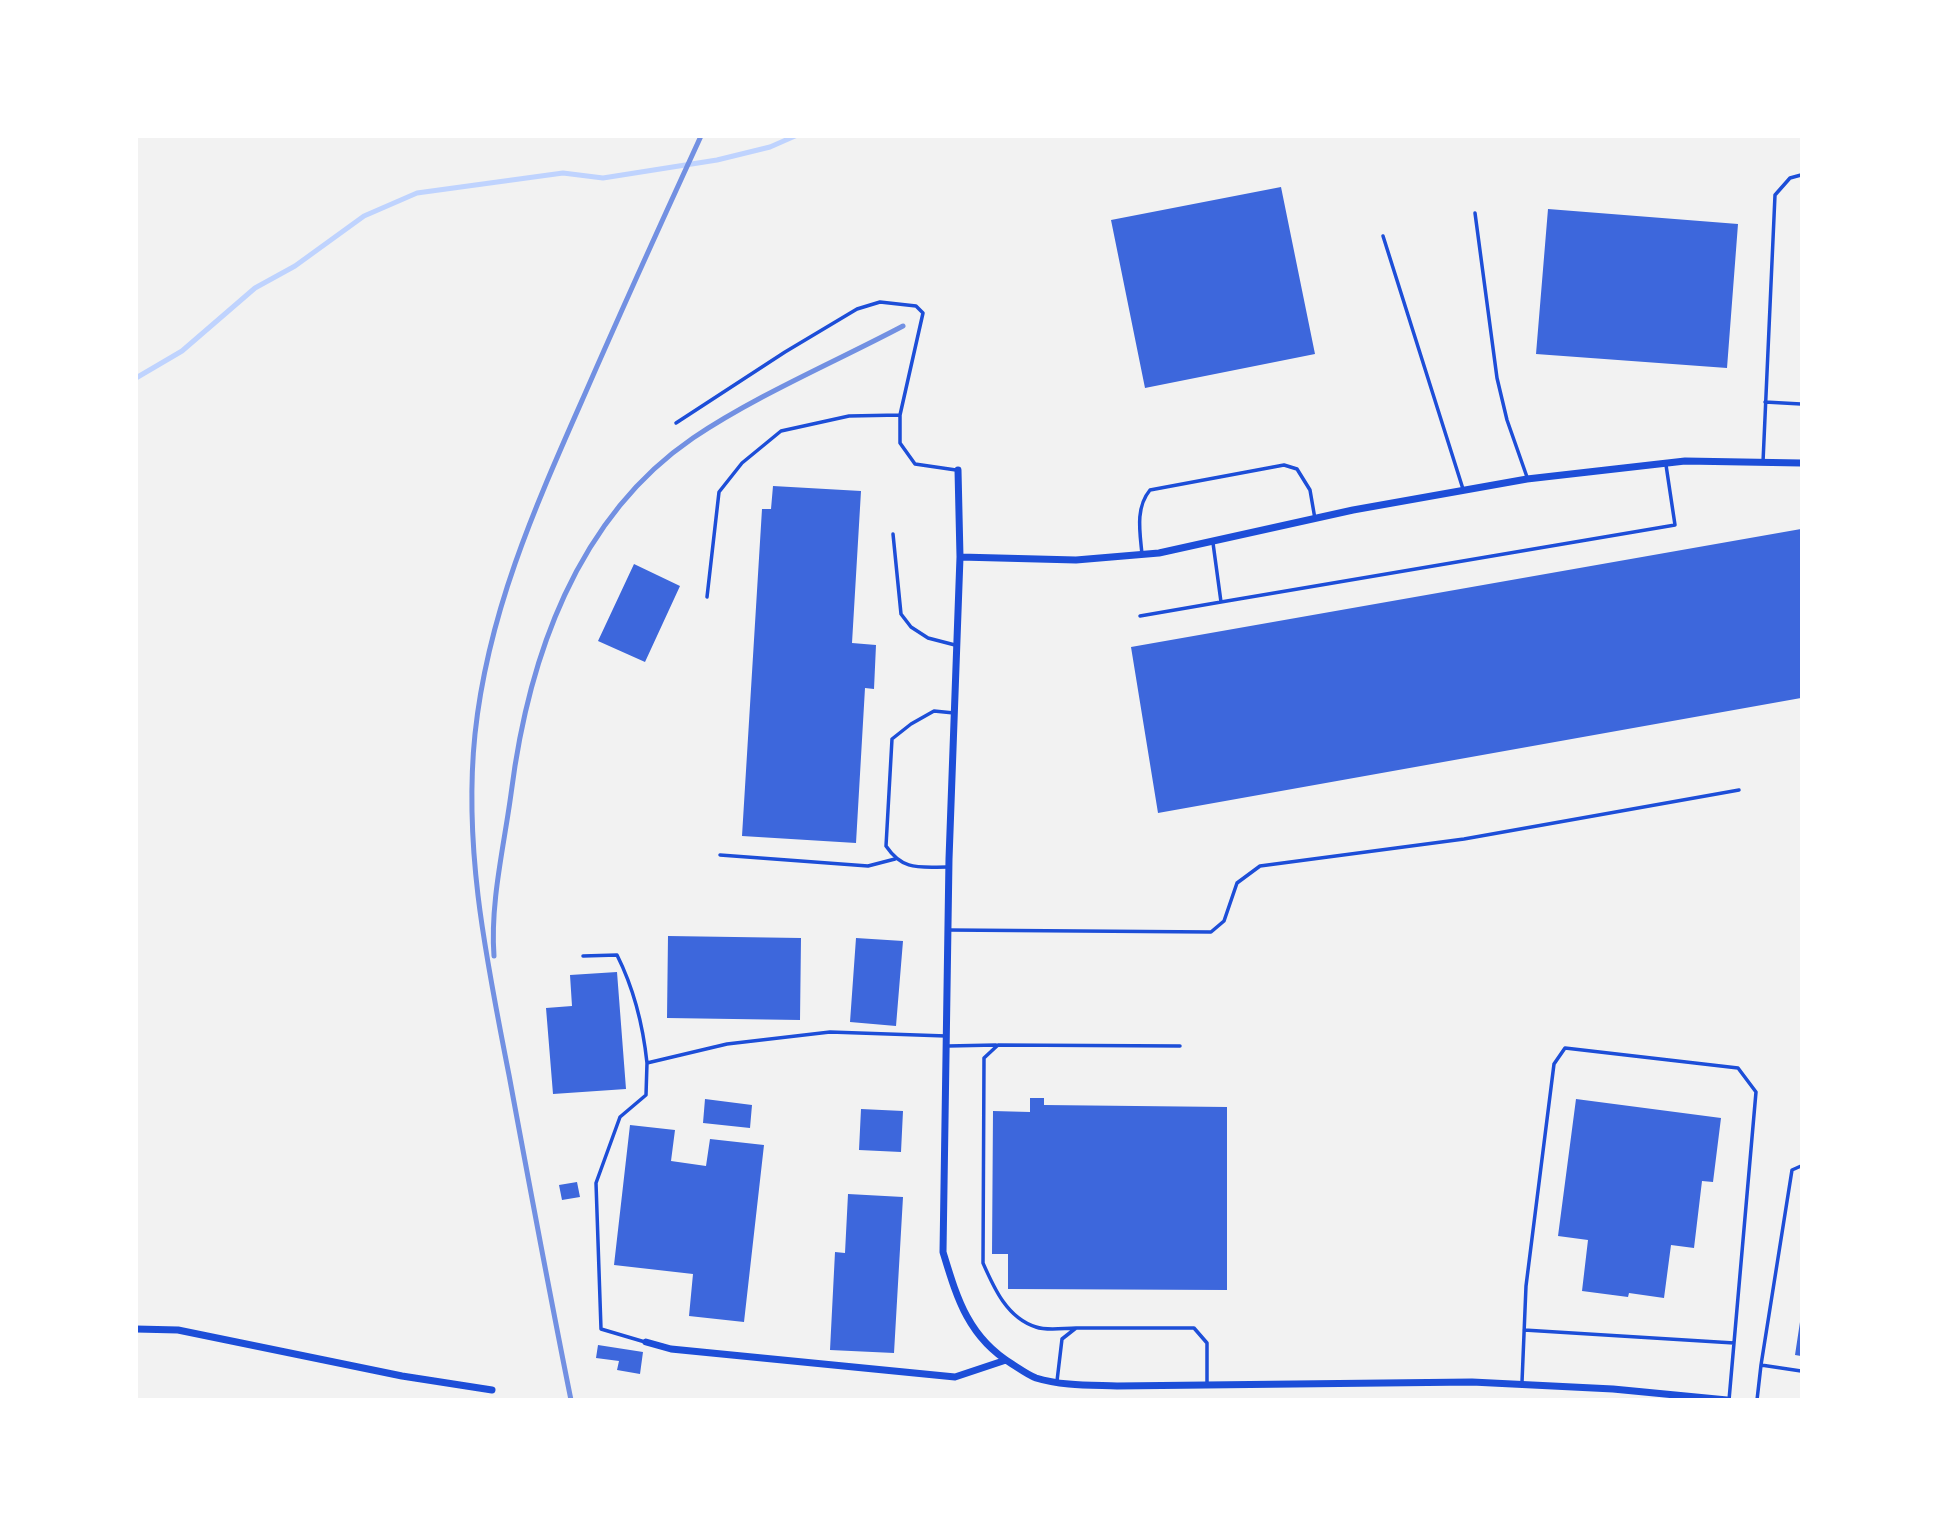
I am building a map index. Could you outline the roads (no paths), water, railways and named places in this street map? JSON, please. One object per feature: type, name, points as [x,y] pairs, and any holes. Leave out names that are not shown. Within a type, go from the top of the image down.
[{"type":"street","points":[[960,557],[1076,561],[1142,554],[1527,479],[1685,461],[1801,463]]},
{"type":"street","points":[[958,470],[960,557],[949,867],[943,1252],[958,1303],[983,1342],[1034,1377],[1057,1382],[1118,1385],[1472,1382],[1613,1389],[1728,1399]]},
{"type":"street","points":[[136,1329],[178,1330],[402,1376],[492,1390]]},
{"type":"street","points":[[646,1342],[671,1349],[955,1377],[1006,1360]]},
{"type":"lane","points":[[1763,462],[1775,195],[1790,178],[1801,175]]},
{"type":"lane","points":[[1475,213],[1497,379],[1507,420],[1527,479]]},
{"type":"lane","points":[[1383,236],[1464,491]]},
{"type":"lane","points":[[676,423],[857,309],[880,302],[916,306],[923,313],[900,415],[900,443],[915,464],[958,470]]},
{"type":"lane","points":[[1765,402],[1801,404]]},
{"type":"lane","points":[[707,597],[719,492],[742,463],[781,431],[849,416],[900,415]]},
{"type":"lane","points":[[1140,616],[1675,525],[1666,463]]},
{"type":"lane","points":[[1142,554],[1139,521],[1143,499],[1150,490],[1283,465],[1297,469],[1310,490],[1315,519]]},
{"type":"lane","points":[[894,534],[901,614],[911,627],[928,638],[957,645]]},
{"type":"lane","points":[[1212,541],[1221,602]]},
{"type":"lane","points":[[949,867],[914,867],[895,859],[886,846],[892,739],[934,711],[954,713]]},
{"type":"lane","points":[[948,930],[1211,932],[1224,921],[1237,883],[1260,866],[1464,839],[1739,790]]},
{"type":"lane","points":[[720,855],[868,866],[895,859]]},
{"type":"lane","points":[[583,956],[617,955],[637,1004],[643,1030],[647,1063],[646,1095],[620,1117],[596,1182],[601,1329],[646,1342]]},
{"type":"lane","points":[[647,1063],[727,1044],[830,1032],[946,1036]]},
{"type":"lane","points":[[998,1045],[984,1058],[983,1263],[996,1293],[1019,1319],[1037,1328],[1194,1328],[1207,1343],[1207,1385]]},
{"type":"lane","points":[[946,1046],[1180,1046]]},
{"type":"lane","points":[[1522,1385],[1526,1286],[1554,1064],[1565,1048],[1738,1068],[1756,1092],[1728,1399]]},
{"type":"lane","points":[[1757,1399],[1792,1170],[1801,1166]]},
{"type":"lane","points":[[1057,1382],[1062,1339],[1076,1328]]},
{"type":"lane","points":[[1524,1331],[1734,1343]]},
{"type":"lane","points":[[1761,1365],[1801,1371]]},
{"type":"waterway","points":[[136,378],[182,351],[255,288],[295,266],[364,216],[417,193],[563,173],[603,178],[717,160],[770,147],[795,136]]},
{"type":"railway","points":[[571,1400],[485,948],[472,820],[475,734],[491,645],[502,603],[531,520],[598,363],[701,136]]},
{"type":"railway","points":[[494,956],[498,875],[519,743],[530,693],[545,643],[564,595],[588,550],[618,508],[652,471],[693,438],[770,393],[903,326]]}]
